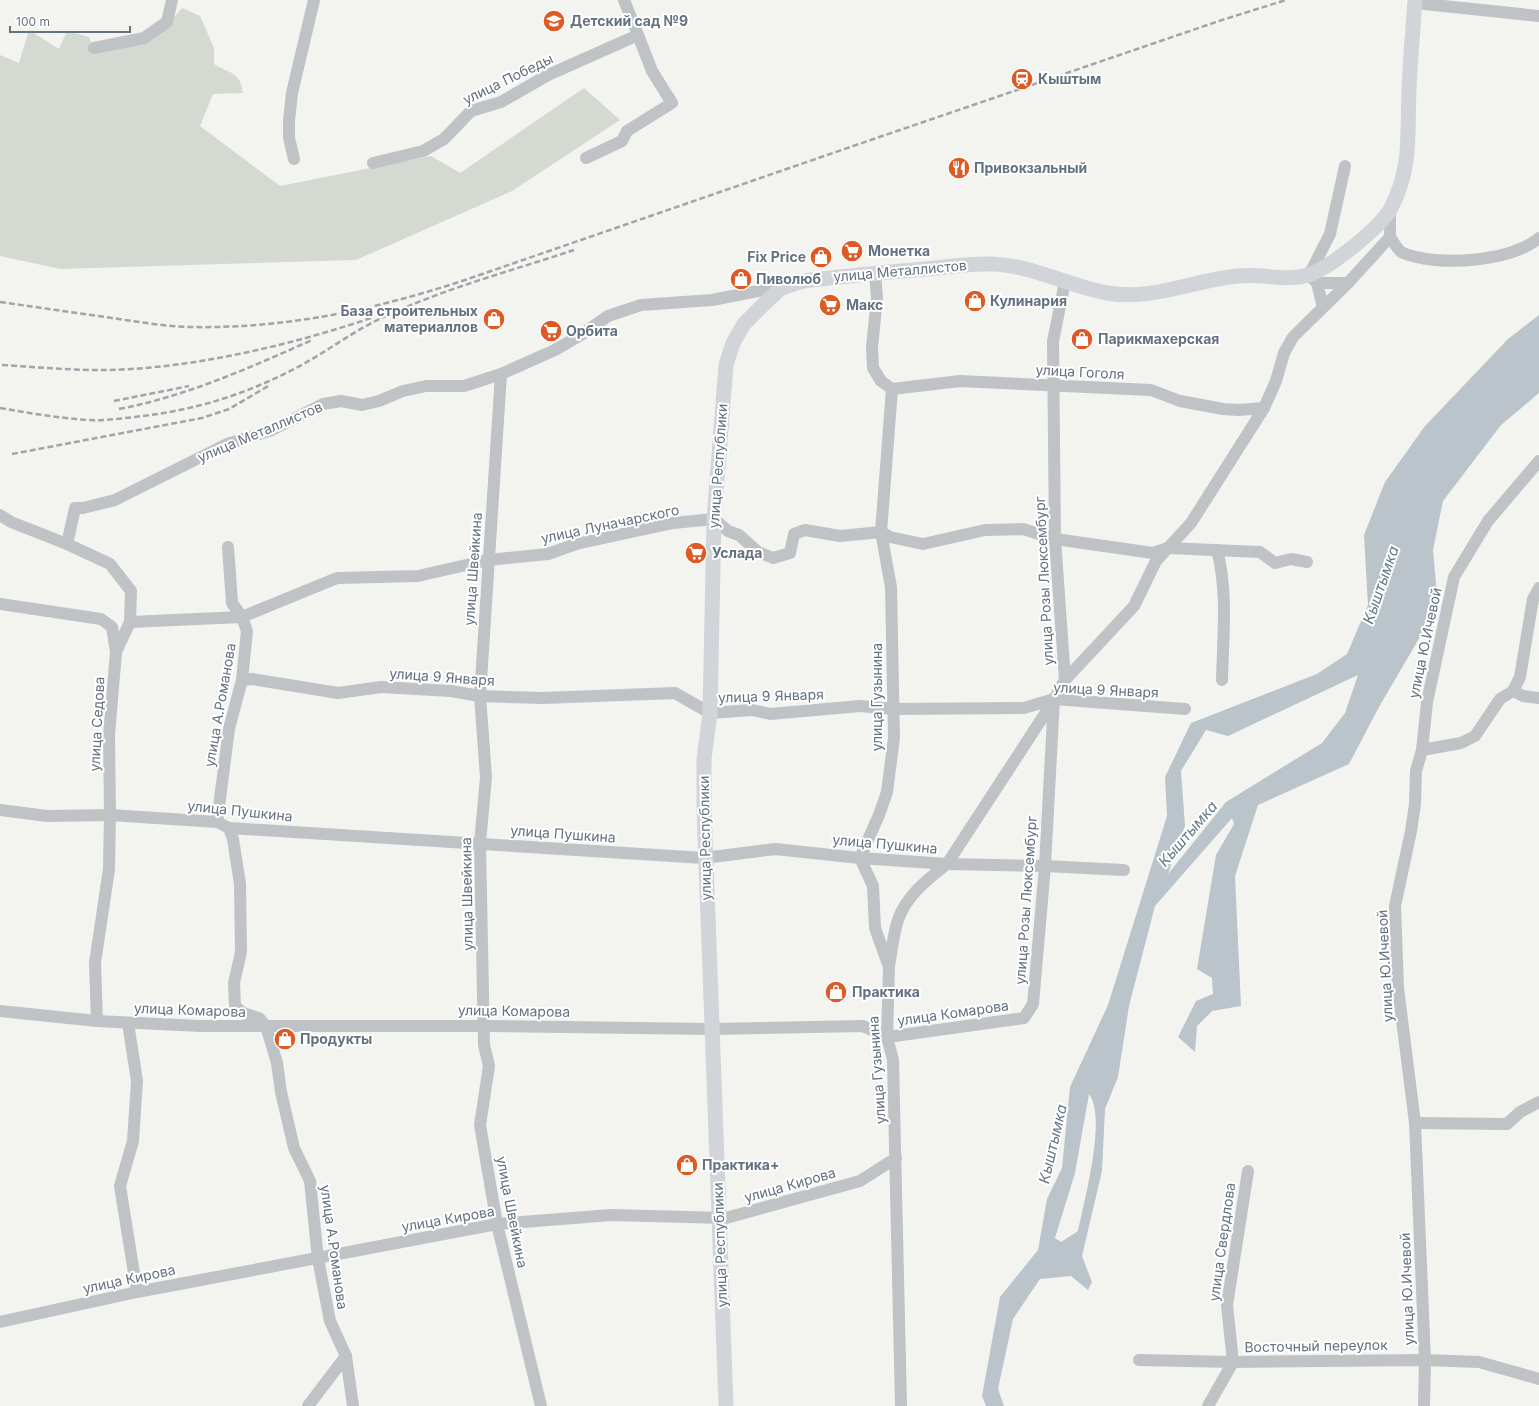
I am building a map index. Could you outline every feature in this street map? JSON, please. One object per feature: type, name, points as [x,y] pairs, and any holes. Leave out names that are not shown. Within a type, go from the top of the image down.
[{"type":"main road","points":[[1390,211],[1402,182],[1408,160],[1409,93],[1415,1]]},
{"type":"main road","name":"улица Металлистов","points":[[780,289],[810,280],[989,264],[1030,270],[1065,282],[1109,293],[1146,295],[1203,281],[1236,276],[1250,275],[1313,279],[1376,226],[1390,211]]},
{"type":"main road","name":"улица Республики","points":[[726,1406],[704,858],[704,759],[710,712],[714,519],[726,364],[733,343],[744,324],[780,289]]},
{"type":"street","points":[[94,48],[144,38],[167,22],[172,0]]},
{"type":"street","points":[[294,159],[289,138],[288,121],[292,94],[314,0]]},
{"type":"street","points":[[586,158],[622,141],[627,131],[672,103],[652,71],[624,0]]},
{"type":"street","points":[[1415,1],[1539,16]]},
{"type":"street","name":"улица Победы","points":[[373,163],[423,151],[444,139],[471,111],[501,102],[548,75],[638,35]]},
{"type":"street","points":[[1323,307],[1313,279],[1330,234],[1345,166]]},
{"type":"street","points":[[1390,211],[1390,237],[1402,252],[1435,260],[1467,261],[1510,252],[1530,246],[1539,238]]},
{"type":"street","points":[[1065,680],[1134,606],[1156,561],[1190,523],[1264,408],[1276,380],[1284,353],[1293,337],[1348,283],[1390,237]]},
{"type":"street","points":[[875,273],[877,298],[872,347],[873,368],[880,381],[892,389]]},
{"type":"street","points":[[1313,279],[1348,283]]},
{"type":"street","name":"улица Розы Люксембург","points":[[1024,1018],[1033,1004],[1045,866],[1054,699],[1065,680],[1055,539],[1053,341],[1065,282]]},
{"type":"street","name":"улица Металлистов","points":[[67,544],[75,508],[83,508],[115,500],[227,444],[272,430],[323,404],[341,401],[362,405],[379,402],[403,391],[426,386],[464,386],[501,374],[555,350],[584,333],[608,316],[640,305],[712,300],[764,290],[780,289]]},
{"type":"street","name":"улица Швейкина","points":[[501,374],[480,696],[486,777],[480,843],[485,1026],[484,1045],[489,1066],[480,1125],[497,1224],[541,1406]]},
{"type":"street","name":"улица Гоголя","points":[[892,389],[960,381],[1151,390],[1180,401],[1223,409],[1238,410],[1264,408]]},
{"type":"street","name":"улица Гузынина","points":[[892,389],[881,532],[891,587],[894,738],[887,792],[879,815],[860,858],[873,886],[876,928],[889,967],[888,1037],[893,1060],[901,1406]]},
{"type":"street","name":"улица Ю.Ичевой","points":[[1424,1406],[1425,1360],[1415,1123],[1398,988],[1396,906],[1414,810],[1416,771],[1422,750],[1427,702],[1454,578],[1488,521],[1539,461]]},
{"type":"street","name":"улица Седова","points":[[0,514],[11,522],[67,544],[110,564],[131,591],[130,622],[116,652],[109,735],[109,869],[96,963],[97,1021]]},
{"type":"street","points":[[714,519],[728,531],[738,535],[758,552],[774,558],[790,553],[794,534],[805,530],[840,536],[881,532],[890,537],[923,544],[985,530],[1024,529],[1055,539],[1153,553],[1168,548],[1260,552],[1275,563],[1292,560],[1306,562]]},
{"type":"street","name":"улица Луначарского","points":[[130,622],[242,617],[337,578],[418,576],[488,560],[548,554],[576,544],[673,523],[714,519]]},
{"type":"street","name":"улица А.Романова","points":[[217,822],[229,729],[242,680],[247,631],[242,617],[232,603],[228,547]]},
{"type":"street","points":[[1217,550],[1220,562],[1223,616],[1222,680]]},
{"type":"street","points":[[1422,750],[1461,743],[1476,736],[1500,699],[1512,692],[1520,678],[1533,599],[1539,588]]},
{"type":"street","points":[[0,604],[101,619],[112,627],[116,652]]},
{"type":"street","name":"улица 9 Января","points":[[242,680],[252,679],[338,694],[381,687],[451,691],[480,696],[543,698],[675,693],[710,712],[752,710],[770,714],[860,706],[893,709],[1024,708],[1054,699],[1185,709]]},
{"type":"street","points":[[1512,692],[1523,696],[1539,698]]},
{"type":"street","points":[[889,967],[898,920],[907,902],[924,883],[947,864],[1054,699]]},
{"type":"street","name":"улица Пушкина","points":[[0,810],[47,816],[110,815],[217,822],[230,828],[704,858],[775,849],[860,858],[947,864],[1045,866],[1124,870]]},
{"type":"street","points":[[230,828],[234,840],[240,899],[241,952],[234,984],[234,996],[236,1006],[243,1013],[259,1018],[266,1026]]},
{"type":"street","name":"улица Комарова","points":[[0,1011],[128,1023],[266,1026],[485,1026],[712,1029],[863,1026],[888,1037],[1024,1018]]},
{"type":"street","points":[[128,1023],[137,1081],[133,1141],[120,1186],[137,1292]]},
{"type":"street","name":"улица А.Романова","points":[[266,1026],[277,1063],[281,1092],[294,1148],[310,1182],[318,1258],[330,1321],[346,1356],[353,1406]]},
{"type":"street","points":[[1415,1123],[1507,1124],[1520,1112],[1539,1102]]},
{"type":"street","name":"улица Кирова","points":[[0,1322],[137,1292],[497,1224],[611,1215],[719,1218],[745,1214],[860,1182],[896,1158]]},
{"type":"street","name":"улица Свердлова","points":[[1232,1362],[1227,1305],[1248,1171]]},
{"type":"street","points":[[308,1406],[346,1356]]},
{"type":"street","name":"Восточный переулок","points":[[1139,1360],[1232,1362],[1425,1360],[1479,1362],[1539,1380]]},
{"type":"street","points":[[1208,1406],[1232,1362]]},
{"type":"shaded area","points":[[182,8],[200,16],[214,48],[214,64],[237,77],[242,86],[243,93],[213,94],[200,126],[280,186],[431,156],[460,173],[584,88],[620,120],[512,191],[356,260],[60,269],[0,256],[0,55],[19,63],[29,30],[59,49],[67,31],[89,37],[95,53],[160,34]]},
{"type":"water","name":"Кыштымка","points":[[1539,315],[1539,393],[1501,425],[1443,501],[1433,550],[1438,606],[1379,707],[1349,764],[1258,805],[1235,876],[1241,1006],[1212,1011],[1197,1026],[1195,1052],[1178,1037],[1196,1001],[1213,994],[1212,978],[1197,969],[1216,855],[1234,824],[1232,818],[1155,906],[1129,1006],[1118,1077],[1105,1109],[1102,1171],[1082,1256],[1092,1282],[1088,1290],[1071,1276],[1040,1279],[1013,1319],[998,1389],[1004,1406],[986,1406],[982,1396],[1000,1297],[1038,1250],[1047,1199],[1062,1168],[1070,1087],[1108,1005],[1167,816],[1165,777],[1191,723],[1317,674],[1347,654],[1368,605],[1364,535],[1385,482],[1425,426],[1508,339]],"holes":[[[1358,675],[1345,713],[1322,743],[1226,802],[1168,874],[1185,826],[1181,771],[1206,730],[1228,736]],[[1089,1094],[1094,1105],[1096,1121],[1095,1140],[1089,1181],[1078,1231],[1061,1242],[1055,1238],[1075,1173]]]},
{"type":"railway","points":[[0,302],[168,326],[189,327],[260,325],[329,316],[363,309],[431,291],[465,280],[1222,20],[1286,0]]},
{"type":"railway","points":[[0,408],[55,417],[95,420],[143,416],[203,405],[240,393],[296,368],[363,328],[409,306],[455,288],[574,250]]},
{"type":"railway","points":[[2,365],[100,370],[168,366],[203,361],[274,346],[374,317]]},
{"type":"railway","points":[[119,409],[169,397],[193,389],[241,371],[312,340]]},
{"type":"railway","points":[[12,454],[202,418],[229,409],[270,385]]},
{"type":"railway","points":[[114,401],[189,386]]},
{"type":"place","name":"Детский сад №9","points":[[554,21]]},
{"type":"place","name":"Кыштым","points":[[1022,79]]},
{"type":"place","name":"Привокзальный","points":[[959,168]]},
{"type":"place","name":"Монетка","points":[[852,251]]},
{"type":"place","name":"Fix Price","points":[[821,257]]},
{"type":"place","name":"Пиволюб","points":[[741,279]]},
{"type":"place","name":"Кулинария","points":[[975,301]]},
{"type":"place","name":"Макс","points":[[830,305]]},
{"type":"place","name":"База cтроительных материаллов","points":[[494,319]]},
{"type":"place","name":"Орбита","points":[[551,331]]},
{"type":"place","name":"Парикмахерская","points":[[1082,339]]},
{"type":"place","name":"Услада","points":[[696,553]]},
{"type":"place","name":"Практика","points":[[836,992]]},
{"type":"place","name":"Продукты","points":[[285,1039]]},
{"type":"place","name":"Практика+","points":[[687,1165]]}]
